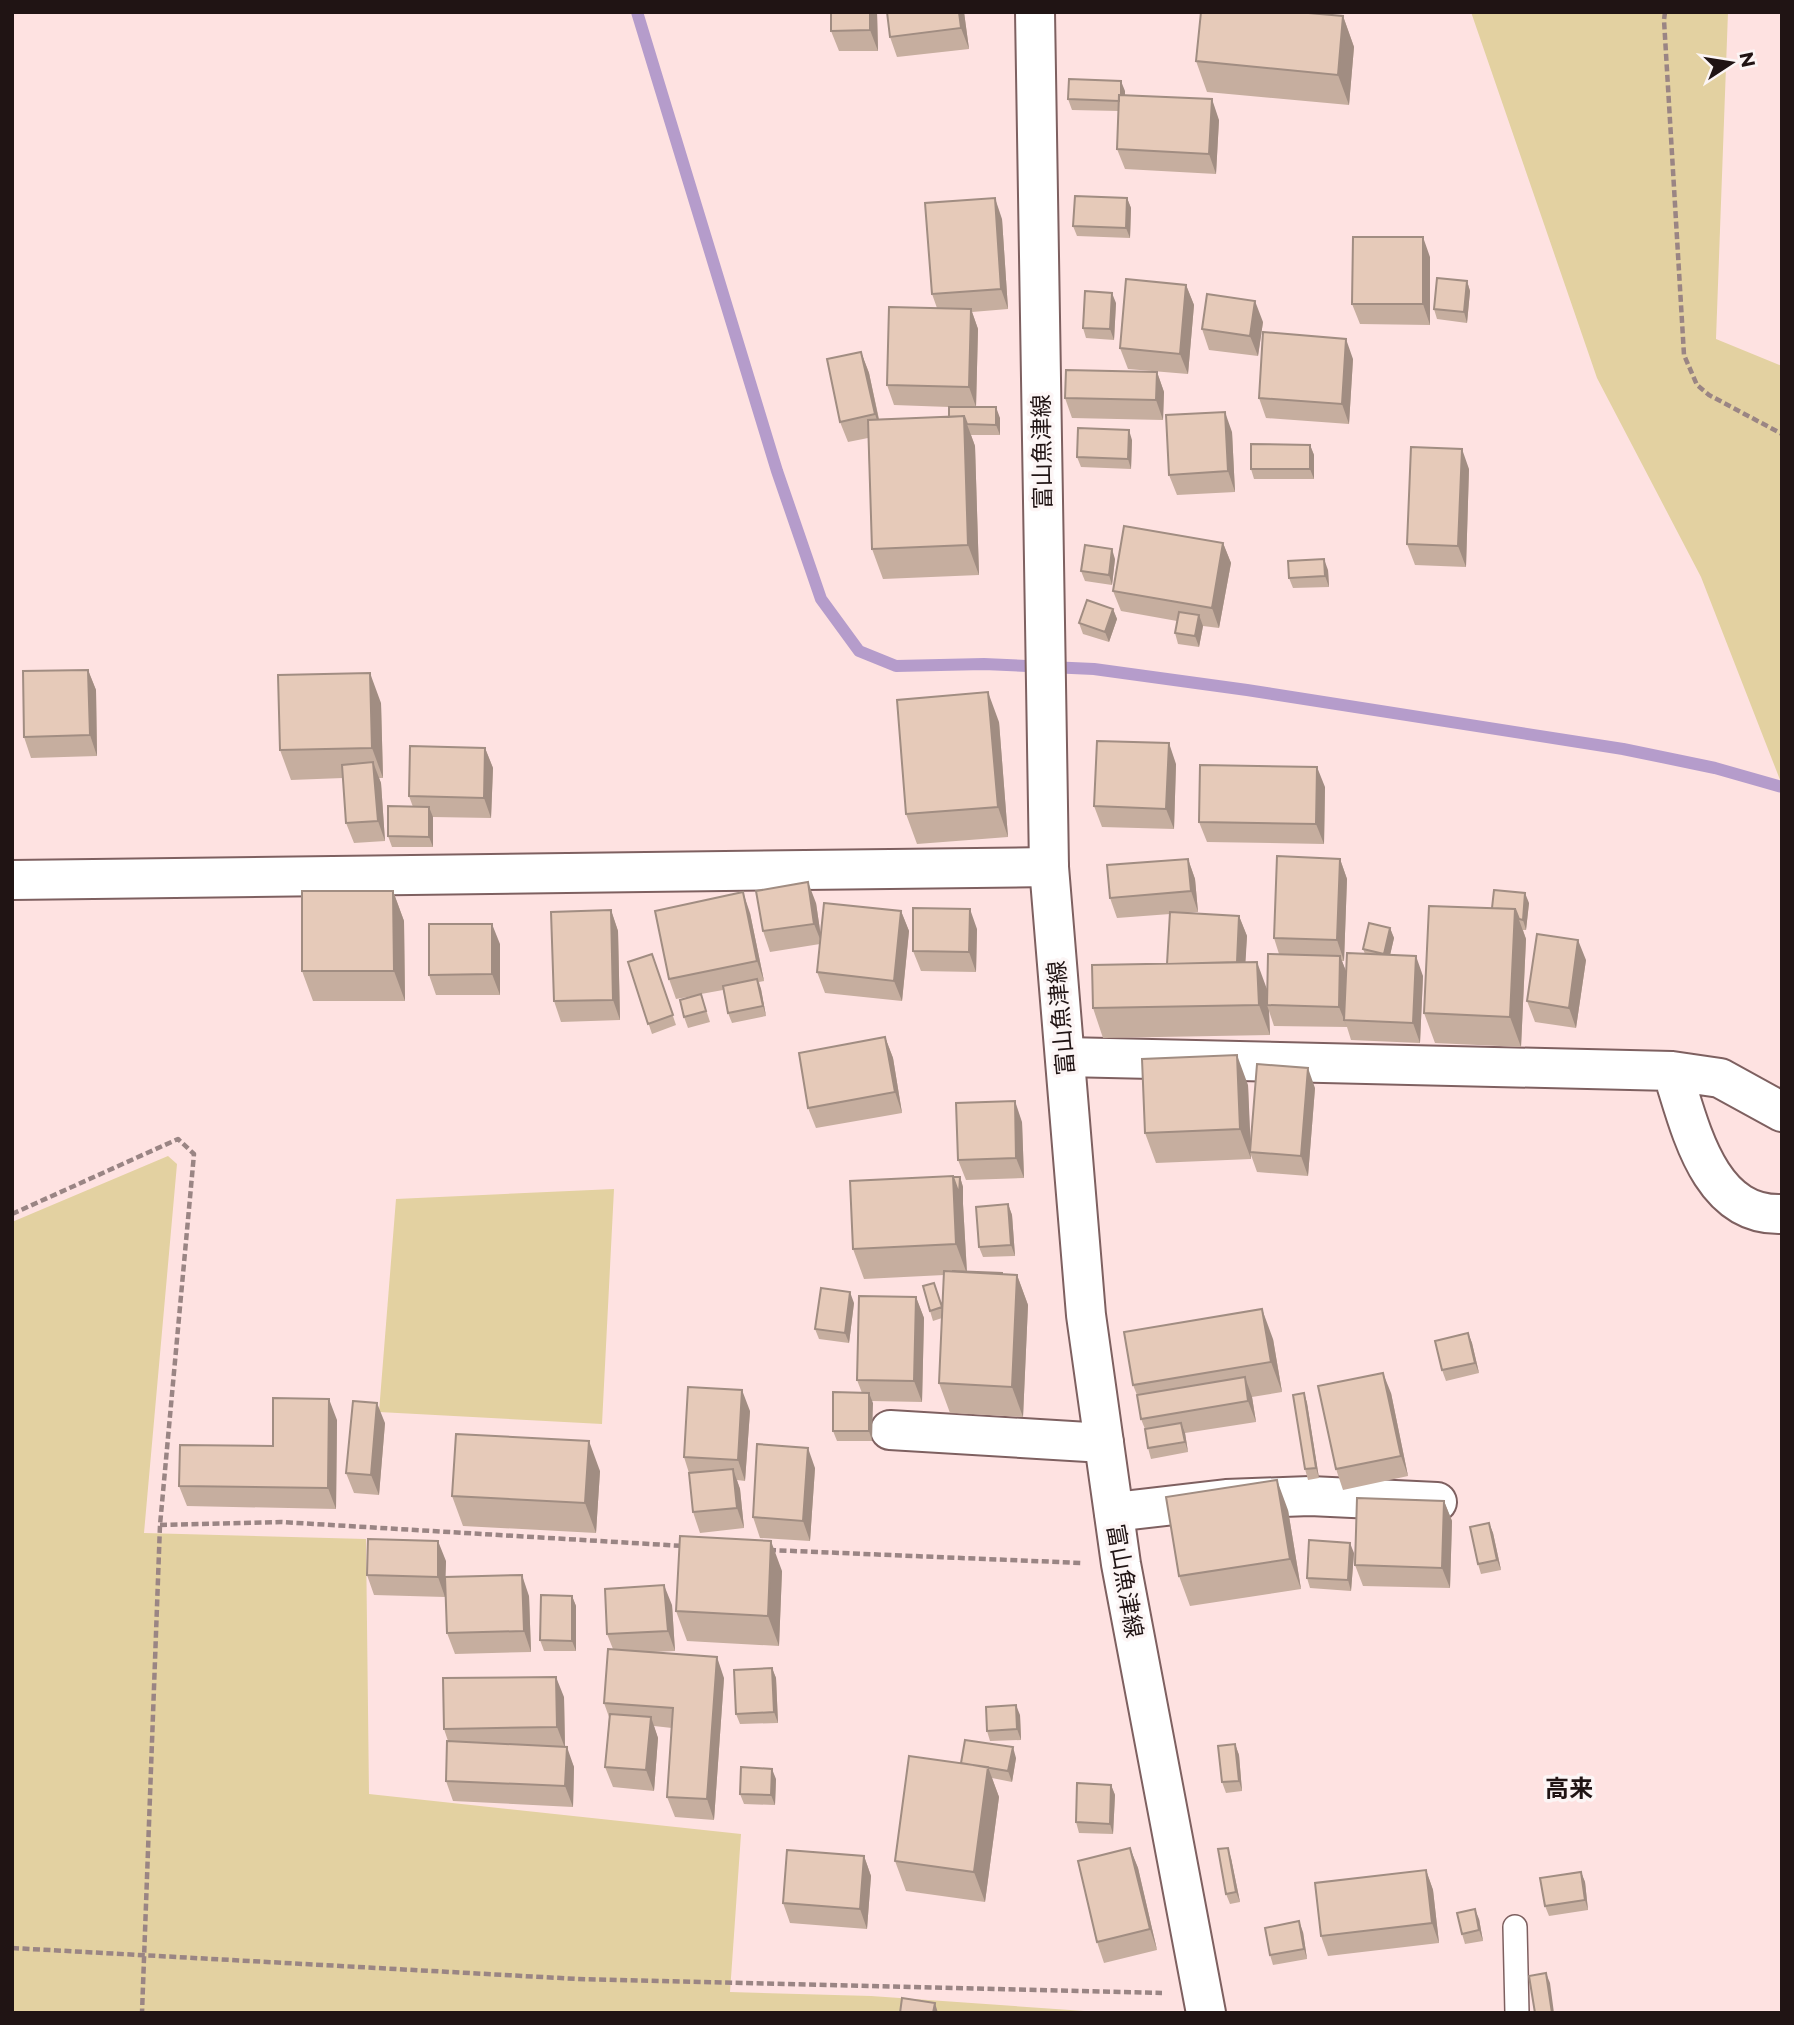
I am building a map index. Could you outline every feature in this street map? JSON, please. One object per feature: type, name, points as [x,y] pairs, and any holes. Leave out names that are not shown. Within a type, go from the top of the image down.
[{"type":"street","name":"富山魚津線","points":[[1035,12],[1049,866],[1086,1315],[1121,1564],[1204,2003]]},
{"type":"street","points":[[12,880],[1049,866]]},
{"type":"street","points":[[1065,1057],[1672,1071],[1720,1078],[1782,1112]]},
{"type":"street","points":[[1672,1071],[1699,1153],[1726,1194],[1762,1215],[1782,1214]]},
{"type":"street","points":[[890,1430],[1104,1443]]},
{"type":"street","points":[[1114,1513],[1226,1499],[1310,1496],[1437,1502]]},
{"type":"lane","points":[[1515,1927],[1517,2013]]},
{"type":"path","points":[[1665,12],[1685,355],[1697,386],[1782,434]]},
{"type":"path","points":[[12,1214],[178,1139],[194,1154],[160,1525],[142,2013]]},
{"type":"path","points":[[160,1525],[281,1522],[696,1547]]},
{"type":"path","points":[[765,1550],[1121,1564]]},
{"type":"path","points":[[12,1948],[578,1979],[1204,2003]]},
{"type":"shaded area","points":[[1471,12],[1728,12],[1716,339],[1782,366],[1782,785],[1701,577],[1597,378]]},
{"type":"shaded area","points":[[168,1156],[177,1164],[144,1533],[366,1539],[369,1794],[741,1834],[730,1992],[871,1996],[1113,2013],[12,2013],[12,1222]]},
{"type":"shaded area","points":[[614,1189],[602,1424],[379,1412],[396,1199]]},
{"type":"building","points":[[831,12],[870,12],[870,30],[831,31]]},
{"type":"building","points":[[887,12],[959,12],[961,28],[890,37]]},
{"type":"building","points":[[1201,12],[1297,12],[1343,16],[1338,75],[1196,61]]},
{"type":"building","points":[[1069,79],[1121,81],[1119,101],[1068,99]]},
{"type":"building","points":[[1119,95],[1212,99],[1209,154],[1117,149]]},
{"type":"building","points":[[1075,196],[1127,198],[1126,228],[1073,226]]},
{"type":"building","points":[[995,198],[1001,289],[932,294],[925,203]]},
{"type":"building","points":[[1353,237],[1423,237],[1423,304],[1352,304]]},
{"type":"building","points":[[1437,278],[1467,281],[1464,312],[1434,309]]},
{"type":"building","points":[[1126,279],[1186,285],[1180,354],[1120,348]]},
{"type":"building","points":[[1085,291],[1112,293],[1110,329],[1083,328]]},
{"type":"building","points":[[1207,294],[1255,301],[1250,336],[1202,329]]},
{"type":"building","points":[[889,307],[971,309],[969,387],[887,385]]},
{"type":"building","points":[[1263,332],[1346,339],[1342,404],[1259,398]]},
{"type":"building","points":[[861,352],[875,414],[840,422],[827,359]]},
{"type":"building","points":[[1066,370],[1157,372],[1156,400],[1065,398]]},
{"type":"building","points":[[949,407],[996,407],[996,425],[967,424],[964,416],[949,417]]},
{"type":"building","points":[[1225,412],[1228,471],[1169,475],[1166,415]]},
{"type":"building","points":[[964,416],[968,545],[872,549],[868,420]]},
{"type":"building","points":[[1078,428],[1129,430],[1128,459],[1077,457]]},
{"type":"building","points":[[1251,444],[1310,445],[1310,469],[1251,469]]},
{"type":"building","points":[[1411,447],[1462,449],[1458,546],[1407,544]]},
{"type":"building","points":[[1124,526],[1223,543],[1212,608],[1113,591]]},
{"type":"building","points":[[1085,545],[1112,549],[1109,575],[1081,571]]},
{"type":"building","points":[[1324,559],[1325,576],[1289,578],[1288,561]]},
{"type":"building","points":[[1087,600],[1113,609],[1105,632],[1079,623]]},
{"type":"building","points":[[1179,612],[1199,615],[1195,636],[1175,633]]},
{"type":"building","points":[[88,670],[90,735],[24,737],[23,671]]},
{"type":"building","points":[[370,673],[372,748],[280,750],[278,675]]},
{"type":"building","points":[[988,692],[998,807],[906,814],[897,700]]},
{"type":"building","points":[[1097,741],[1169,743],[1166,809],[1094,806]]},
{"type":"building","points":[[410,746],[485,748],[484,798],[409,796]]},
{"type":"building","points":[[373,762],[378,821],[346,823],[342,765]]},
{"type":"building","points":[[1200,765],[1317,767],[1316,824],[1199,822]]},
{"type":"building","points":[[388,806],[429,807],[429,837],[388,836]]},
{"type":"building","points":[[1277,856],[1340,859],[1337,940],[1274,938]]},
{"type":"building","points":[[1188,859],[1191,891],[1110,898],[1107,865]]},
{"type":"building","points":[[808,882],[814,924],[763,931],[756,891]]},
{"type":"building","points":[[1494,890],[1525,893],[1523,920],[1519,919],[1515,909],[1492,908]]},
{"type":"building","points":[[302,891],[393,891],[394,971],[302,971]]},
{"type":"building","points":[[743,892],[757,961],[669,979],[655,911]]},
{"type":"building","points":[[824,903],[901,911],[894,981],[817,972]]},
{"type":"building","points":[[1429,906],[1515,909],[1510,1017],[1424,1013]]},
{"type":"building","points":[[913,908],[970,909],[969,952],[913,951]]},
{"type":"building","points":[[611,910],[613,1000],[554,1001],[551,912]]},
{"type":"building","points":[[1170,912],[1239,916],[1237,962],[1167,964]]},
{"type":"building","points":[[1369,923],[1390,928],[1384,954],[1363,949]]},
{"type":"building","points":[[429,924],[492,924],[492,974],[429,975]]},
{"type":"building","points":[[1537,934],[1578,940],[1569,1008],[1527,1001]]},
{"type":"building","points":[[1347,953],[1416,956],[1413,1023],[1344,1020]]},
{"type":"building","points":[[652,954],[673,1015],[648,1024],[628,962]]},
{"type":"building","points":[[1268,954],[1340,956],[1339,1007],[1267,1005]]},
{"type":"building","points":[[1257,962],[1259,1005],[1093,1008],[1092,965]]},
{"type":"building","points":[[757,979],[763,1006],[728,1013],[723,986]]},
{"type":"building","points":[[701,994],[706,1011],[684,1017],[680,1000]]},
{"type":"building","points":[[885,1037],[895,1092],[808,1108],[799,1053]]},
{"type":"building","points":[[1237,1055],[1240,1129],[1145,1133],[1142,1059]]},
{"type":"building","points":[[1257,1064],[1308,1068],[1301,1156],[1250,1152]]},
{"type":"building","points":[[1015,1101],[1016,1158],[958,1160],[956,1103]]},
{"type":"building","points":[[953,1176],[956,1244],[853,1249],[850,1181]]},
{"type":"building","points":[[953,1177],[960,1177],[959,1194]]},
{"type":"building","points":[[1008,1204],[1011,1245],[979,1247],[976,1207]]},
{"type":"building","points":[[944,1271],[1017,1275],[1012,1387],[939,1383]]},
{"type":"building","points":[[934,1283],[942,1307],[930,1311],[923,1286]]},
{"type":"building","points":[[821,1288],[850,1292],[845,1333],[815,1329]]},
{"type":"building","points":[[859,1296],[916,1297],[914,1381],[857,1380]]},
{"type":"building","points":[[1262,1309],[1271,1362],[1133,1385],[1124,1332]]},
{"type":"building","points":[[1468,1333],[1475,1363],[1442,1370],[1435,1341]]},
{"type":"building","points":[[1383,1373],[1401,1456],[1336,1469],[1318,1386]]},
{"type":"building","points":[[1245,1377],[1248,1401],[1141,1419],[1137,1395]]},
{"type":"building","points":[[688,1387],[742,1390],[738,1460],[684,1457]]},
{"type":"building","points":[[833,1392],[869,1393],[869,1431],[833,1431]]},
{"type":"building","points":[[1304,1393],[1316,1468],[1305,1469],[1293,1395]]},
{"type":"building","points":[[273,1398],[329,1399],[328,1488],[179,1486],[180,1445],[273,1446]]},
{"type":"building","points":[[353,1401],[377,1403],[371,1475],[346,1473]]},
{"type":"building","points":[[1181,1423],[1185,1442],[1148,1448],[1145,1429]]},
{"type":"building","points":[[456,1434],[589,1441],[585,1503],[452,1496]]},
{"type":"building","points":[[757,1444],[808,1448],[803,1521],[753,1517]]},
{"type":"building","points":[[733,1469],[737,1508],[693,1512],[689,1473]]},
{"type":"building","points":[[1277,1480],[1290,1559],[1179,1576],[1166,1497]]},
{"type":"building","points":[[1357,1498],[1444,1501],[1442,1568],[1355,1565]]},
{"type":"building","points":[[1489,1523],[1497,1560],[1478,1564],[1470,1527]]},
{"type":"building","points":[[680,1536],[771,1541],[768,1616],[676,1611]]},
{"type":"building","points":[[368,1539],[438,1541],[438,1577],[367,1575]]},
{"type":"building","points":[[1309,1540],[1350,1543],[1348,1580],[1307,1578]]},
{"type":"building","points":[[522,1575],[524,1631],[447,1633],[445,1577]]},
{"type":"building","points":[[664,1585],[668,1631],[607,1634],[605,1589]]},
{"type":"building","points":[[541,1595],[572,1596],[572,1641],[540,1640]]},
{"type":"building","points":[[608,1649],[717,1657],[707,1799],[667,1797],[673,1708],[604,1703]]},
{"type":"building","points":[[772,1668],[774,1712],[736,1714],[734,1670]]},
{"type":"building","points":[[556,1677],[557,1727],[444,1729],[443,1678]]},
{"type":"building","points":[[1016,1705],[1017,1729],[987,1731],[986,1707]]},
{"type":"building","points":[[610,1714],[651,1717],[646,1770],[605,1767]]},
{"type":"building","points":[[965,1740],[1013,1747],[1008,1771],[961,1763]]},
{"type":"building","points":[[447,1741],[567,1747],[565,1786],[446,1781]]},
{"type":"building","points":[[1235,1744],[1239,1781],[1222,1782],[1218,1746]]},
{"type":"building","points":[[909,1756],[988,1767],[974,1872],[895,1861]]},
{"type":"building","points":[[741,1767],[772,1769],[771,1795],[740,1794]]},
{"type":"building","points":[[1077,1783],[1111,1785],[1110,1824],[1076,1822]]},
{"type":"building","points":[[1130,1848],[1150,1929],[1097,1942],[1078,1861]]},
{"type":"building","points":[[1228,1848],[1236,1892],[1226,1894],[1218,1849]]},
{"type":"building","points":[[787,1850],[864,1856],[860,1909],[783,1903]]},
{"type":"building","points":[[1426,1870],[1432,1923],[1321,1936],[1315,1883]]},
{"type":"building","points":[[1581,1872],[1585,1900],[1545,1906],[1540,1878]]},
{"type":"building","points":[[1475,1909],[1479,1930],[1462,1934],[1457,1913]]},
{"type":"building","points":[[1299,1921],[1304,1949],[1270,1955],[1265,1928]]},
{"type":"building","points":[[1546,1973],[1552,2013],[1535,2013],[1529,1976]]},
{"type":"building","points":[[902,1998],[935,2003],[933,2013],[900,2013]]},
{"type":"waterway","points":[[637,12],[777,471],[821,599],[859,651],[896,666],[984,664],[1094,669],[1247,690],[1623,749],[1715,768],[1782,787]]},
{"type":"district","name":"高来","points":[[1569,1789]]}]
